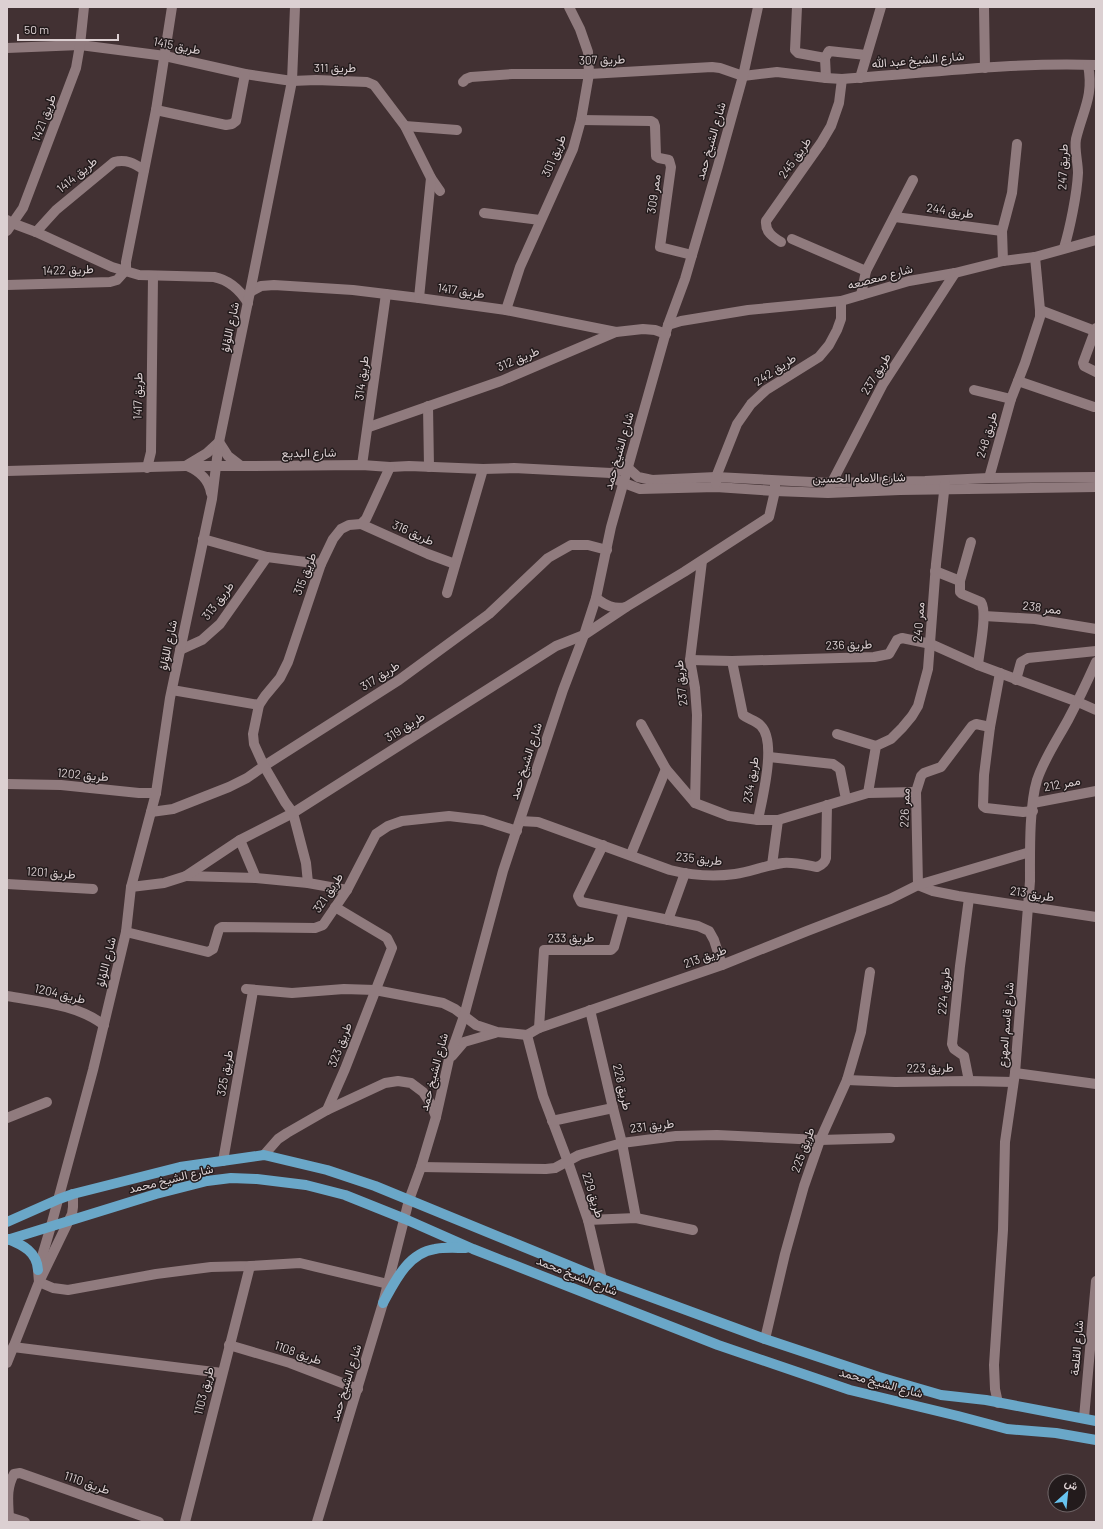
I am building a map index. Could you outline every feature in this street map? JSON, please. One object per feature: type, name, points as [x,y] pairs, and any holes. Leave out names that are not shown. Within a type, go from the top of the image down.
[{"type":"main road","name":"شارع الشيخ محمد","points":[[7,1222],[73,1194],[180,1167],[264,1155],[327,1170],[375,1186],[602,1279],[765,1339],[879,1377],[941,1395],[998,1403],[1096,1421]]},
{"type":"main road","name":"شارع الشيخ محمد","points":[[7,1239],[156,1194],[199,1183],[231,1178],[257,1179],[306,1185],[344,1195],[473,1249],[718,1345],[850,1390],[1008,1429],[1056,1433],[1096,1440]]},
{"type":"main road","points":[[7,1239],[23,1246],[30,1252],[37,1262],[38,1270]]},
{"type":"main road","points":[[384,1303],[403,1270],[412,1260],[423,1253],[434,1249],[473,1249]]},
{"type":"street","name":"طريق 1421","points":[[9,225],[24,208],[58,120],[76,68],[84,7]]},
{"type":"street","points":[[126,270],[126,262],[156,110],[172,7]]},
{"type":"street","name":"شارع اللؤلؤ","points":[[39,1282],[38,1270],[59,1199],[104,1025],[126,932],[131,887],[156,793],[172,690],[212,499],[219,442],[292,81],[295,7]]},
{"type":"street","name":"طريق 301","points":[[506,310],[520,267],[573,149],[581,120],[589,74],[588,52],[580,29],[569,7]]},
{"type":"street","name":"شارع الشيخ حمد","points":[[317,1522],[384,1303],[409,1200],[421,1167],[436,1117],[449,1059],[464,1016],[503,871],[563,690],[596,598],[611,527],[667,330],[685,280],[743,76],[758,7]]},
{"type":"street","points":[[797,7],[795,50],[798,53],[825,58]]},
{"type":"street","points":[[860,78],[881,7]]},
{"type":"street","points":[[984,7],[985,68]]},
{"type":"street","name":"طريق 1415","points":[[7,48],[80,45],[165,56],[245,74],[292,81]]},
{"type":"street","points":[[826,78],[825,58],[831,50],[866,55]]},
{"type":"street","name":"شارع الشيخ عبد الله","points":[[743,76],[777,72],[842,79],[985,68],[1092,65]]},
{"type":"street","name":"طريق 247","points":[[1064,248],[1068,236],[1078,173],[1076,140],[1090,92],[1092,65]]},
{"type":"street","name":"طريق 307","points":[[463,82],[471,77],[512,74],[589,74],[712,67],[720,68],[743,76]]},
{"type":"street","points":[[156,110],[226,125],[232,124],[236,122],[245,74]]},
{"type":"street","name":"طريق 245","points":[[781,242],[768,232],[766,221],[821,143],[831,126],[839,103],[842,79]]},
{"type":"street","name":"طريق 311","points":[[292,81],[316,80],[368,82],[374,85],[405,126],[431,178],[440,191]]},
{"type":"street","name":"ممر 309","points":[[581,120],[651,121],[654,123],[656,156],[669,160],[671,167],[660,248],[692,255]]},
{"type":"street","points":[[405,126],[457,130]]},
{"type":"street","points":[[1003,261],[1002,231],[1012,193],[1017,144]]},
{"type":"street","name":"طريق 1414","points":[[36,232],[56,210],[114,162],[125,161],[135,164],[144,170]]},
{"type":"street","points":[[419,298],[431,178]]},
{"type":"street","points":[[861,295],[866,271],[913,180]]},
{"type":"street","points":[[484,213],[540,220]]},
{"type":"street","name":"طريق 244","points":[[895,217],[1002,231]]},
{"type":"street","points":[[9,225],[36,232],[112,268],[126,270],[140,275],[221,278],[244,296],[248,303]]},
{"type":"street","points":[[792,239],[866,271]]},
{"type":"street","name":"شارع صعصعه","points":[[667,330],[681,321],[748,310],[841,301],[909,281],[955,273],[1003,261],[1035,257],[1096,240]]},
{"type":"street","name":"طريق 248","points":[[984,482],[1011,399],[1037,328],[1040,310],[1035,257]]},
{"type":"street","name":"طريق 1422","points":[[7,285],[110,282],[117,280],[126,270]]},
{"type":"street","name":"طريق 237","points":[[828,493],[831,483],[883,384],[955,273]]},
{"type":"street","name":"طريق 1417","points":[[147,468],[151,452],[153,276]]},
{"type":"street","name":"طريق 1417","points":[[250,292],[261,286],[274,285],[354,290],[506,310],[616,332],[643,329],[667,330]]},
{"type":"street","name":"طريق 314","points":[[362,465],[369,427],[386,294]]},
{"type":"street","name":"طريق 242","points":[[716,482],[737,424],[751,404],[766,390],[819,357],[829,345],[837,330],[841,319],[841,301]]},
{"type":"street","points":[[1040,310],[1095,330],[1083,363],[1084,366],[1096,372]]},
{"type":"street","name":"طريق 312","points":[[369,427],[501,381],[616,332]]},
{"type":"street","points":[[1018,381],[1094,407]]},
{"type":"street","name":"طريق 248","points":[[974,390],[1011,399]]},
{"type":"street","points":[[428,406],[429,467]]},
{"type":"street","points":[[185,466],[207,453],[219,442],[228,456],[241,466]]},
{"type":"street","name":"شارع البديع","points":[[7,471],[185,466],[362,465],[483,469],[514,468],[610,473],[628,468]]},
{"type":"street","points":[[185,466],[194,469],[207,481],[212,499]]},
{"type":"street","points":[[362,524],[366,519],[390,467]]},
{"type":"street","name":"شارع الامام الحسين","points":[[628,468],[638,477],[652,480],[775,486],[828,493],[984,482],[1064,482],[1096,477]]},
{"type":"street","points":[[447,593],[483,469]]},
{"type":"street","points":[[610,473],[617,480],[624,483]]},
{"type":"street","name":"شارع الامام الحسين","points":[[624,483],[640,489],[716,482]]},
{"type":"street","name":"شارع الامام الحسين","points":[[1064,482],[1096,487]]},
{"type":"street","name":"شارع الامام الحسين","points":[[775,486],[831,483],[945,485]]},
{"type":"street","name":"ممر 240","points":[[876,746],[891,738],[912,716],[918,706],[928,669],[931,644],[935,571],[945,485]]},
{"type":"street","points":[[584,635],[769,517],[775,486]]},
{"type":"street","name":"طريق 316","points":[[362,524],[428,554],[455,564]]},
{"type":"street","name":"طريق 315","points":[[308,883],[306,863],[293,813],[264,766],[253,740],[253,734],[259,705],[264,696],[280,678],[288,662],[321,564],[333,539],[341,528],[349,525],[362,524]]},
{"type":"street","points":[[203,539],[267,557],[321,564]]},
{"type":"street","points":[[971,542],[960,581],[960,592],[981,602],[983,607],[984,616],[978,665]]},
{"type":"street","name":"طريق 317","points":[[151,812],[173,809],[229,787],[247,778],[399,680],[489,614],[548,558],[571,545],[588,545],[607,550]]},
{"type":"street","name":"طريق 313","points":[[180,650],[202,640],[220,624],[267,557]]},
{"type":"street","name":"طريق 237","points":[[695,803],[697,772],[697,715],[695,688],[690,660],[702,561]]},
{"type":"street","points":[[935,571],[960,581]]},
{"type":"street","points":[[596,598],[610,607],[618,609],[626,607]]},
{"type":"street","name":"ممر 238","points":[[984,616],[1035,618],[1096,629]]},
{"type":"street","name":"طريق 319","points":[[131,887],[164,883],[186,876],[240,840],[293,813],[556,646],[584,635]]},
{"type":"street","name":"طريق 236","points":[[690,660],[732,661],[885,656],[889,654],[897,640],[902,638],[931,644],[978,665],[1096,710]]},
{"type":"street","points":[[1016,680],[1022,662],[1028,658],[1096,650]]},
{"type":"street","name":"طريق 234","points":[[732,661],[743,714],[761,726],[767,735],[769,757],[758,820]]},
{"type":"street","name":"شارع قاسم المهزع","points":[[998,1403],[995,1389],[994,1366],[1003,1230],[1005,1142],[1014,1077],[1028,906],[1033,807],[1037,782],[1042,766],[1078,702],[1096,662]]},
{"type":"street","points":[[1000,673],[990,727],[984,775],[983,806],[986,808],[1023,812],[1033,807]]},
{"type":"street","points":[[172,690],[259,705]]},
{"type":"street","name":"طريق 234","points":[[641,724],[666,769],[695,803],[729,816],[758,820],[778,820],[868,793],[916,792]]},
{"type":"street","name":"ممر 226","points":[[918,885],[916,792],[922,774],[941,767],[972,726],[976,724],[990,727]]},
{"type":"street","points":[[836,734],[876,746],[868,793]]},
{"type":"street","points":[[769,757],[834,764],[838,766],[840,769],[846,799]]},
{"type":"street","points":[[631,854],[666,769]]},
{"type":"street","name":"طريق 1202","points":[[7,784],[61,785],[135,793],[156,793]]},
{"type":"street","name":"ممر 212","points":[[1033,807],[1096,791]]},
{"type":"street","name":"طريق 235","points":[[518,826],[538,822],[631,854],[670,870],[684,873],[728,875],[772,865],[792,863],[817,867],[823,864],[826,858],[827,805]]},
{"type":"street","name":"طريق 321","points":[[126,932],[208,952],[213,949],[219,929],[222,927],[315,928],[323,925],[347,890],[376,834],[388,826],[402,821],[449,816],[518,826]]},
{"type":"street","points":[[772,865],[778,820]]},
{"type":"street","points":[[240,840],[256,878]]},
{"type":"street","points":[[603,844],[578,896],[578,899],[581,902],[605,906],[624,912],[698,926],[709,931],[714,940],[722,966]]},
{"type":"street","name":"طريق 213","points":[[527,1035],[539,1028],[722,966],[807,930],[890,899],[918,885],[1030,852]]},
{"type":"street","points":[[668,920],[684,873]]},
{"type":"street","name":"طريق 319","points":[[186,876],[256,878],[308,883],[347,890]]},
{"type":"street","name":"طريق 1201","points":[[7,884],[93,889]]},
{"type":"street","name":"طريق 213","points":[[918,885],[933,891],[969,898],[1096,917]]},
{"type":"street","name":"طريق 224","points":[[969,898],[952,1044],[954,1049],[964,1056],[969,1081]]},
{"type":"street","name":"طريق 323","points":[[327,1110],[345,1069],[392,948],[392,945],[387,938],[335,907]]},
{"type":"street","name":"طريق 233","points":[[539,1028],[544,950],[611,950],[614,947],[624,912]]},
{"type":"street","name":"طريق 225","points":[[765,1339],[785,1254],[820,1140],[847,1080],[861,1032],[870,972]]},
{"type":"street","name":"طريق 325","points":[[223,1161],[250,990],[292,993],[344,989],[375,990]]},
{"type":"street","points":[[375,990],[443,1003],[476,1025],[497,1032],[527,1035]]},
{"type":"street","name":"طريق 1204","points":[[7,996],[68,1007],[88,1014],[104,1025]]},
{"type":"street","name":"طريق 228","points":[[590,1010],[612,1108],[622,1143],[636,1218]]},
{"type":"street","points":[[449,1059],[464,1042],[497,1032]]},
{"type":"street","name":"طريق 229","points":[[527,1035],[543,1096],[588,1220],[602,1279]]},
{"type":"street","points":[[1014,1077],[1096,1084]]},
{"type":"street","name":"طريق 223","points":[[847,1080],[895,1082],[969,1081],[1014,1077]]},
{"type":"street","points":[[264,1155],[274,1143],[287,1133],[327,1110],[385,1083],[398,1081],[411,1083],[423,1092],[431,1104],[436,1117]]},
{"type":"street","points":[[7,1118],[47,1102]]},
{"type":"street","points":[[552,1121],[612,1108]]},
{"type":"street","name":"طريق 231","points":[[421,1167],[555,1168],[579,1155],[622,1143],[676,1136],[717,1135],[820,1140],[890,1138]]},
{"type":"street","name":"شارع اللؤلؤ","points":[[7,1363],[39,1282],[69,1221],[74,1206],[73,1194]]},
{"type":"street","points":[[588,1220],[636,1218],[692,1230]]},
{"type":"street","points":[[39,1282],[53,1288],[68,1290],[156,1274],[211,1266],[250,1266],[300,1263],[388,1284]]},
{"type":"street","name":"طريق 1103","points":[[185,1522],[250,1266]]},
{"type":"street","name":"شارع القلعة","points":[[1084,1418],[1096,1281]]},
{"type":"street","name":"طريق 1108","points":[[229,1345],[290,1363],[358,1389]]},
{"type":"street","points":[[13,1347],[222,1373]]},
{"type":"street","name":"طريق 1110","points":[[7,1506],[10,1481],[14,1474],[20,1473],[160,1522]]},
{"type":"street","points":[[7,1506],[9,1519],[26,1522]]}]
